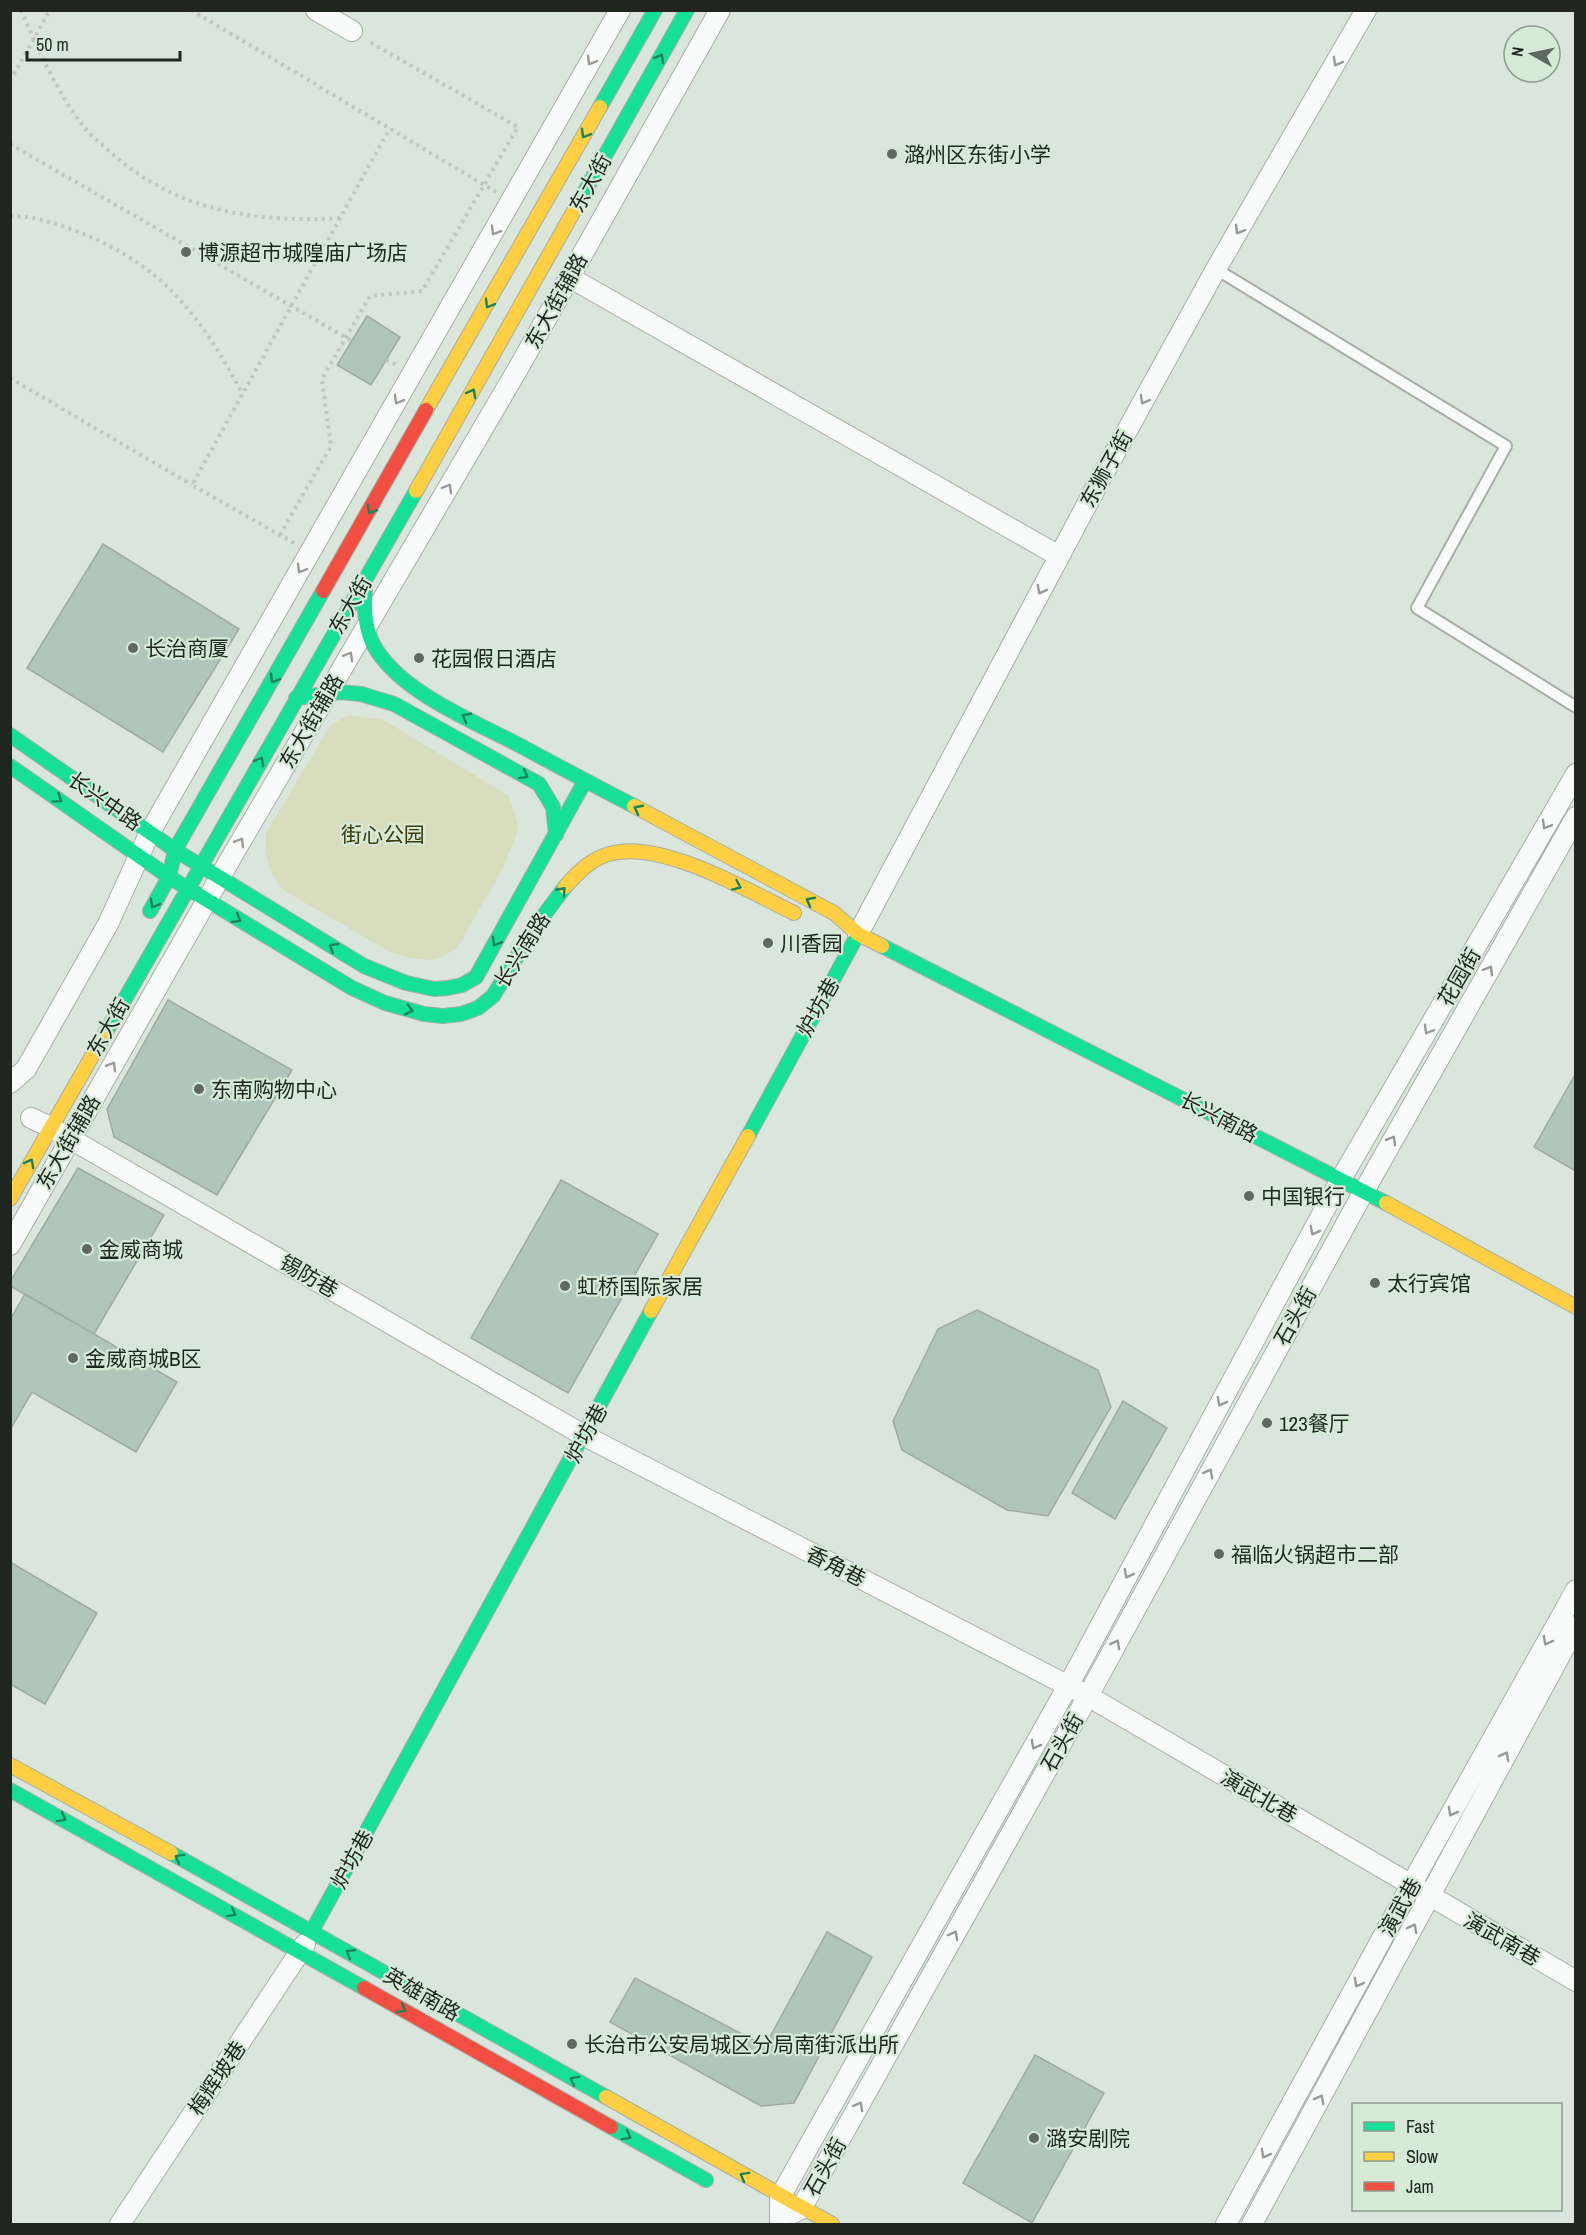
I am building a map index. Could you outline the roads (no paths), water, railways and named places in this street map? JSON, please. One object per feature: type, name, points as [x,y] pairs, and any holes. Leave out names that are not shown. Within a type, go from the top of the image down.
[{"type":"main road","name":"东大街","points":[[140,928],[169,878],[175,850],[655,10]]},
{"type":"main road","name":"东大街","points":[[10,1199],[365,581],[687,10]]},
{"type":"main road","name":"长兴南路","points":[[365,581],[366,627],[375,648],[383,659],[409,684],[458,713],[834,913],[858,934],[1341,1179],[1575,1307]]},
{"type":"main road","points":[[296,698],[340,692],[361,694],[394,704],[539,783],[553,801],[556,835]]},
{"type":"main road","name":"长兴中路","points":[[10,735],[201,866]]},
{"type":"main road","name":"长兴中路","points":[[10,766],[169,878],[187,888]]},
{"type":"main road","name":"长兴南路","points":[[201,866],[364,966],[414,986],[452,989],[464,986],[476,977],[585,781]]},
{"type":"main road","name":"长兴南路","points":[[187,888],[352,988],[382,1002],[433,1015],[456,1015],[475,1008],[493,996],[532,929],[556,897],[576,875],[597,858],[622,851],[652,854],[693,866],[806,918]]},
{"type":"main road","name":"长兴南路","points":[[836,930],[858,934]]},
{"type":"main road","name":"炉坊巷","points":[[312,1931],[858,934]]},
{"type":"main road","name":"英雄南路","points":[[10,1765],[312,1931],[801,2209],[832,2224]]},
{"type":"main road","name":"英雄南路","points":[[10,1790],[719,2187]]},
{"type":"street","points":[[316,10],[352,32]]},
{"type":"street","points":[[10,1083],[26,1069],[108,924],[150,832],[620,10]]},
{"type":"street","name":"东大街辅路","points":[[10,1245],[207,900],[569,277],[720,10]]},
{"type":"street","name":"东狮子街","points":[[858,934],[1059,556],[1216,269],[1366,10]]},
{"type":"street","points":[[569,277],[1059,556]]},
{"type":"street","name":"花园街","points":[[1341,1179],[1575,774]]},
{"type":"street","name":"花园街","points":[[1364,1191],[1575,817]]},
{"type":"street","name":"锡防巷","points":[[31,1118],[70,1138],[585,1436]]},
{"type":"street","name":"石头街","points":[[778,2221],[780,2197],[1068,1686],[1341,1179]]},
{"type":"street","name":"石头街","points":[[778,2221],[801,2209],[1088,1696],[1364,1191]]},
{"type":"street","name":"香角巷","points":[[585,1436],[1088,1696]]},
{"type":"street","name":"演武巷","points":[[1226,2224],[1575,1590]]},
{"type":"street","name":"演武巷","points":[[1252,2224],[1575,1626]]},
{"type":"street","name":"演武北巷","points":[[1088,1696],[1430,1896]]},
{"type":"street","name":"演武南巷","points":[[1430,1896],[1575,1982]]},
{"type":"street","name":"梅辉坡巷","points":[[120,2224],[301,1952],[312,1931]]},
{"type":"lane","points":[[1216,269],[1506,446],[1417,608],[1575,707]]},
{"type":"place","name":"潞州区东街小学","points":[[892,154]]},
{"type":"place","name":"博源超市城隍庙广场店","points":[[186,252]]},
{"type":"place","name":"长治商厦","points":[[133,648]]},
{"type":"place","name":"花园假日酒店","points":[[419,658]]},
{"type":"place","name":"川香园","points":[[768,943]]},
{"type":"place","name":"东南购物中心","points":[[199,1089]]},
{"type":"place","name":"中国银行","points":[[1249,1196]]},
{"type":"place","name":"金威商城","points":[[87,1249]]},
{"type":"place","name":"太行宾馆","points":[[1375,1283]]},
{"type":"place","name":"虹桥国际家居","points":[[565,1286]]},
{"type":"place","name":"金威商城B区","points":[[73,1358]]},
{"type":"place","name":"123餐厅","points":[[1267,1423]]},
{"type":"place","name":"福临火锅超市二部","points":[[1219,1554]]},
{"type":"place","name":"长治市公安局城区分局南街派出所","points":[[572,2044]]},
{"type":"place","name":"潞安剧院","points":[[1034,2138]]},
{"type":"park label","name":"街心公园","points":[[383,834]]}]
